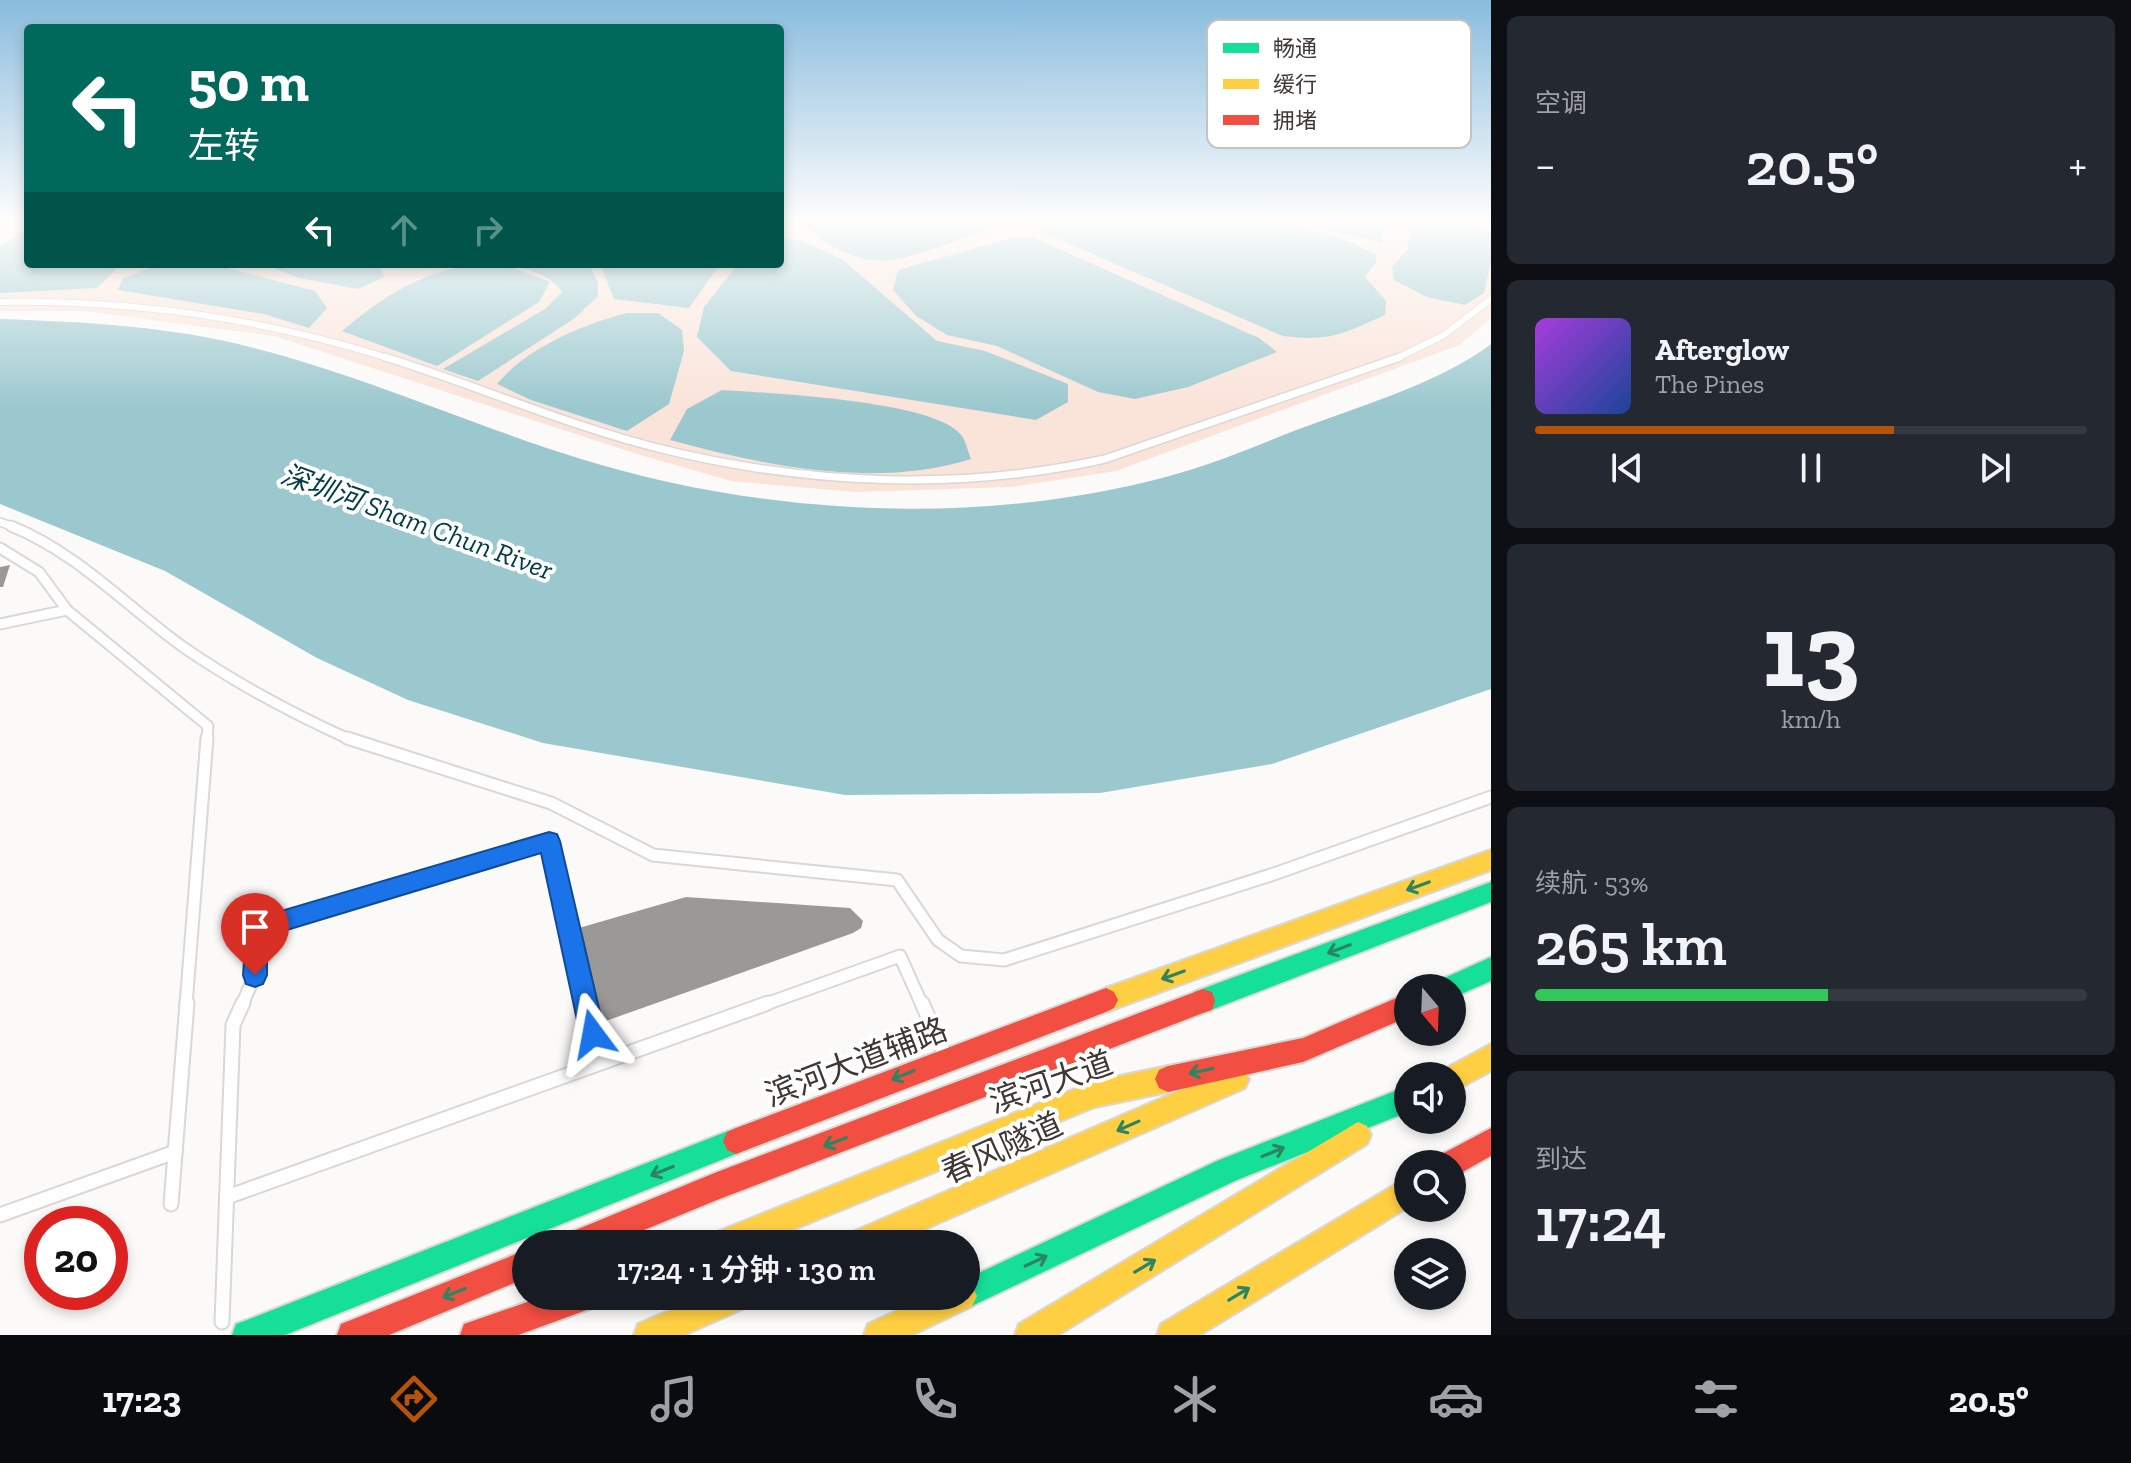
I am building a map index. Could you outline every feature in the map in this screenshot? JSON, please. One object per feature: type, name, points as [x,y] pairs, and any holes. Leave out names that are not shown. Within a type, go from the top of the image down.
[{"type":"main road","name":"滨河大道辅路","points":[[247,1335],[946,1058],[1491,860]]},
{"type":"main road","points":[[610,1230],[717,1186],[1491,892]]},
{"type":"main road","points":[[1466,980],[1491,969]]},
{"type":"main road","name":"滨河大道","points":[[757,1230],[1095,1094],[1303,1050],[1394,1011]]},
{"type":"main road","name":"春风隧道","points":[[890,1230],[1303,1050]]},
{"type":"main road","points":[[1466,1071],[1491,1057]]},
{"type":"main road","points":[[980,1287],[1229,1170],[1394,1107]]},
{"type":"main road","points":[[1030,1335],[1394,1111]]},
{"type":"main road","points":[[1466,1156],[1491,1141]]},
{"type":"main road","points":[[1172,1335],[1394,1200]]},
{"type":"main road","points":[[352,1335],[512,1270]]},
{"type":"main road","points":[[475,1335],[547,1310]]},
{"type":"main road","points":[[649,1335],[707,1310]]},
{"type":"main road","points":[[879,1335],[932,1310]]},
{"type":"lane","points":[[0,302],[128,304],[227,316],[304,332],[666,450],[770,469],[855,479],[1022,474],[1104,460],[1319,386],[1444,338],[1491,299]]},
{"type":"lane","points":[[0,522],[30,534],[75,562],[185,648],[278,708],[355,742],[551,803],[653,855],[897,880],[938,940],[961,956],[1004,960],[1271,875],[1491,797]]},
{"type":"lane","points":[[0,548],[39,572],[67,610],[208,726],[171,1204]]},
{"type":"lane","points":[[0,624],[67,610]]},
{"type":"lane","points":[[222,1322],[233,1025],[255,975],[255,929],[549,841],[599,1061]]},
{"type":"lane","points":[[227,1197],[599,1061],[900,956],[946,1058]]},
{"type":"lane","points":[[0,1215],[175,1152]]},
{"type":"shaded area","points":[[0,284],[1491,284],[1491,318],[1460,345],[1116,471],[1011,487],[855,492],[731,481],[637,454],[274,336],[84,311],[0,311]]},
{"type":"water","points":[[0,284],[101,284],[97,288],[0,293]]},
{"type":"water","points":[[120,284],[289,284],[315,291],[327,308],[309,328],[264,314],[118,290]]},
{"type":"water","points":[[333,284],[368,284],[358,289]]},
{"type":"water","points":[[410,284],[549,284],[539,302],[437,366],[342,331]]},
{"type":"water","points":[[555,284],[598,284],[598,296],[575,318],[478,381],[443,369],[545,309],[562,292]]},
{"type":"water","points":[[608,284],[706,284],[689,308],[614,299]]},
{"type":"water","points":[[722,284],[871,284],[937,341],[985,351],[1068,384],[1068,402],[1036,420],[731,371],[697,337],[704,307]]},
{"type":"water","points":[[894,284],[1138,284],[1259,338],[1277,352],[1188,387],[1135,399],[1098,392],[997,346],[947,335],[916,316],[893,290]]},
{"type":"water","points":[[1163,284],[1371,284],[1386,301],[1385,315],[1336,335],[1313,338],[1283,336]]},
{"type":"water","points":[[1402,284],[1486,284],[1484,293],[1465,305],[1427,297]]},
{"type":"water","points":[[627,313],[658,313],[682,330],[684,351],[669,404],[627,431],[531,400],[497,384],[524,359],[556,339]]},
{"type":"water","name":"深圳河 Sham Chun River","points":[[0,319],[128,326],[223,341],[336,372],[537,445],[646,477],[717,492],[860,508],[933,509],[1005,505],[1076,496],[1164,478],[1420,384],[1491,344],[1491,689],[1272,764],[1100,793],[845,795],[543,743],[408,700],[317,658],[165,571],[0,504]]},
{"type":"water","points":[[722,390],[812,396],[887,406],[920,414],[946,424],[962,436],[971,459],[934,468],[859,473],[782,465],[670,440],[687,409]]},
{"type":"building","points":[[10,565],[3,587],[0,587],[0,567]]},
{"type":"building","points":[[686,897],[850,908],[863,921],[861,928],[853,933],[603,1022],[579,928]]},
{"type":"traffic: fast","points":[[1203,1001],[1491,892]]},
{"type":"traffic: fast","points":[[1466,980],[1491,969]]},
{"type":"traffic: fast","points":[[980,1287],[1229,1170],[1394,1105]]},
{"type":"traffic: fast","points":[[247,1335],[736,1141]]},
{"type":"traffic: slow","points":[[1106,1000],[1491,860]]},
{"type":"traffic: slow","points":[[1466,1071],[1491,1057]]},
{"type":"traffic: slow","points":[[757,1230],[1095,1094],[1168,1079]]},
{"type":"traffic: slow","points":[[890,1230],[1236,1079]]},
{"type":"traffic: slow","points":[[1030,1335],[1358,1135]]},
{"type":"traffic: slow","points":[[1172,1335],[1394,1200]]},
{"type":"traffic: slow","points":[[649,1335],[707,1310]]},
{"type":"traffic: slow","points":[[879,1335],[932,1310]]},
{"type":"traffic: jam","points":[[736,1141],[1106,1000]]},
{"type":"traffic: jam","points":[[610,1230],[717,1186],[1203,1001]]},
{"type":"traffic: jam","points":[[1168,1079],[1303,1050],[1394,1011]]},
{"type":"traffic: jam","points":[[1466,1156],[1491,1141]]},
{"type":"traffic: jam","points":[[352,1335],[512,1270]]},
{"type":"traffic: jam","points":[[475,1335],[547,1310]]},
{"type":"route","points":[[255,975],[255,929],[549,841],[593,1034]]}]
